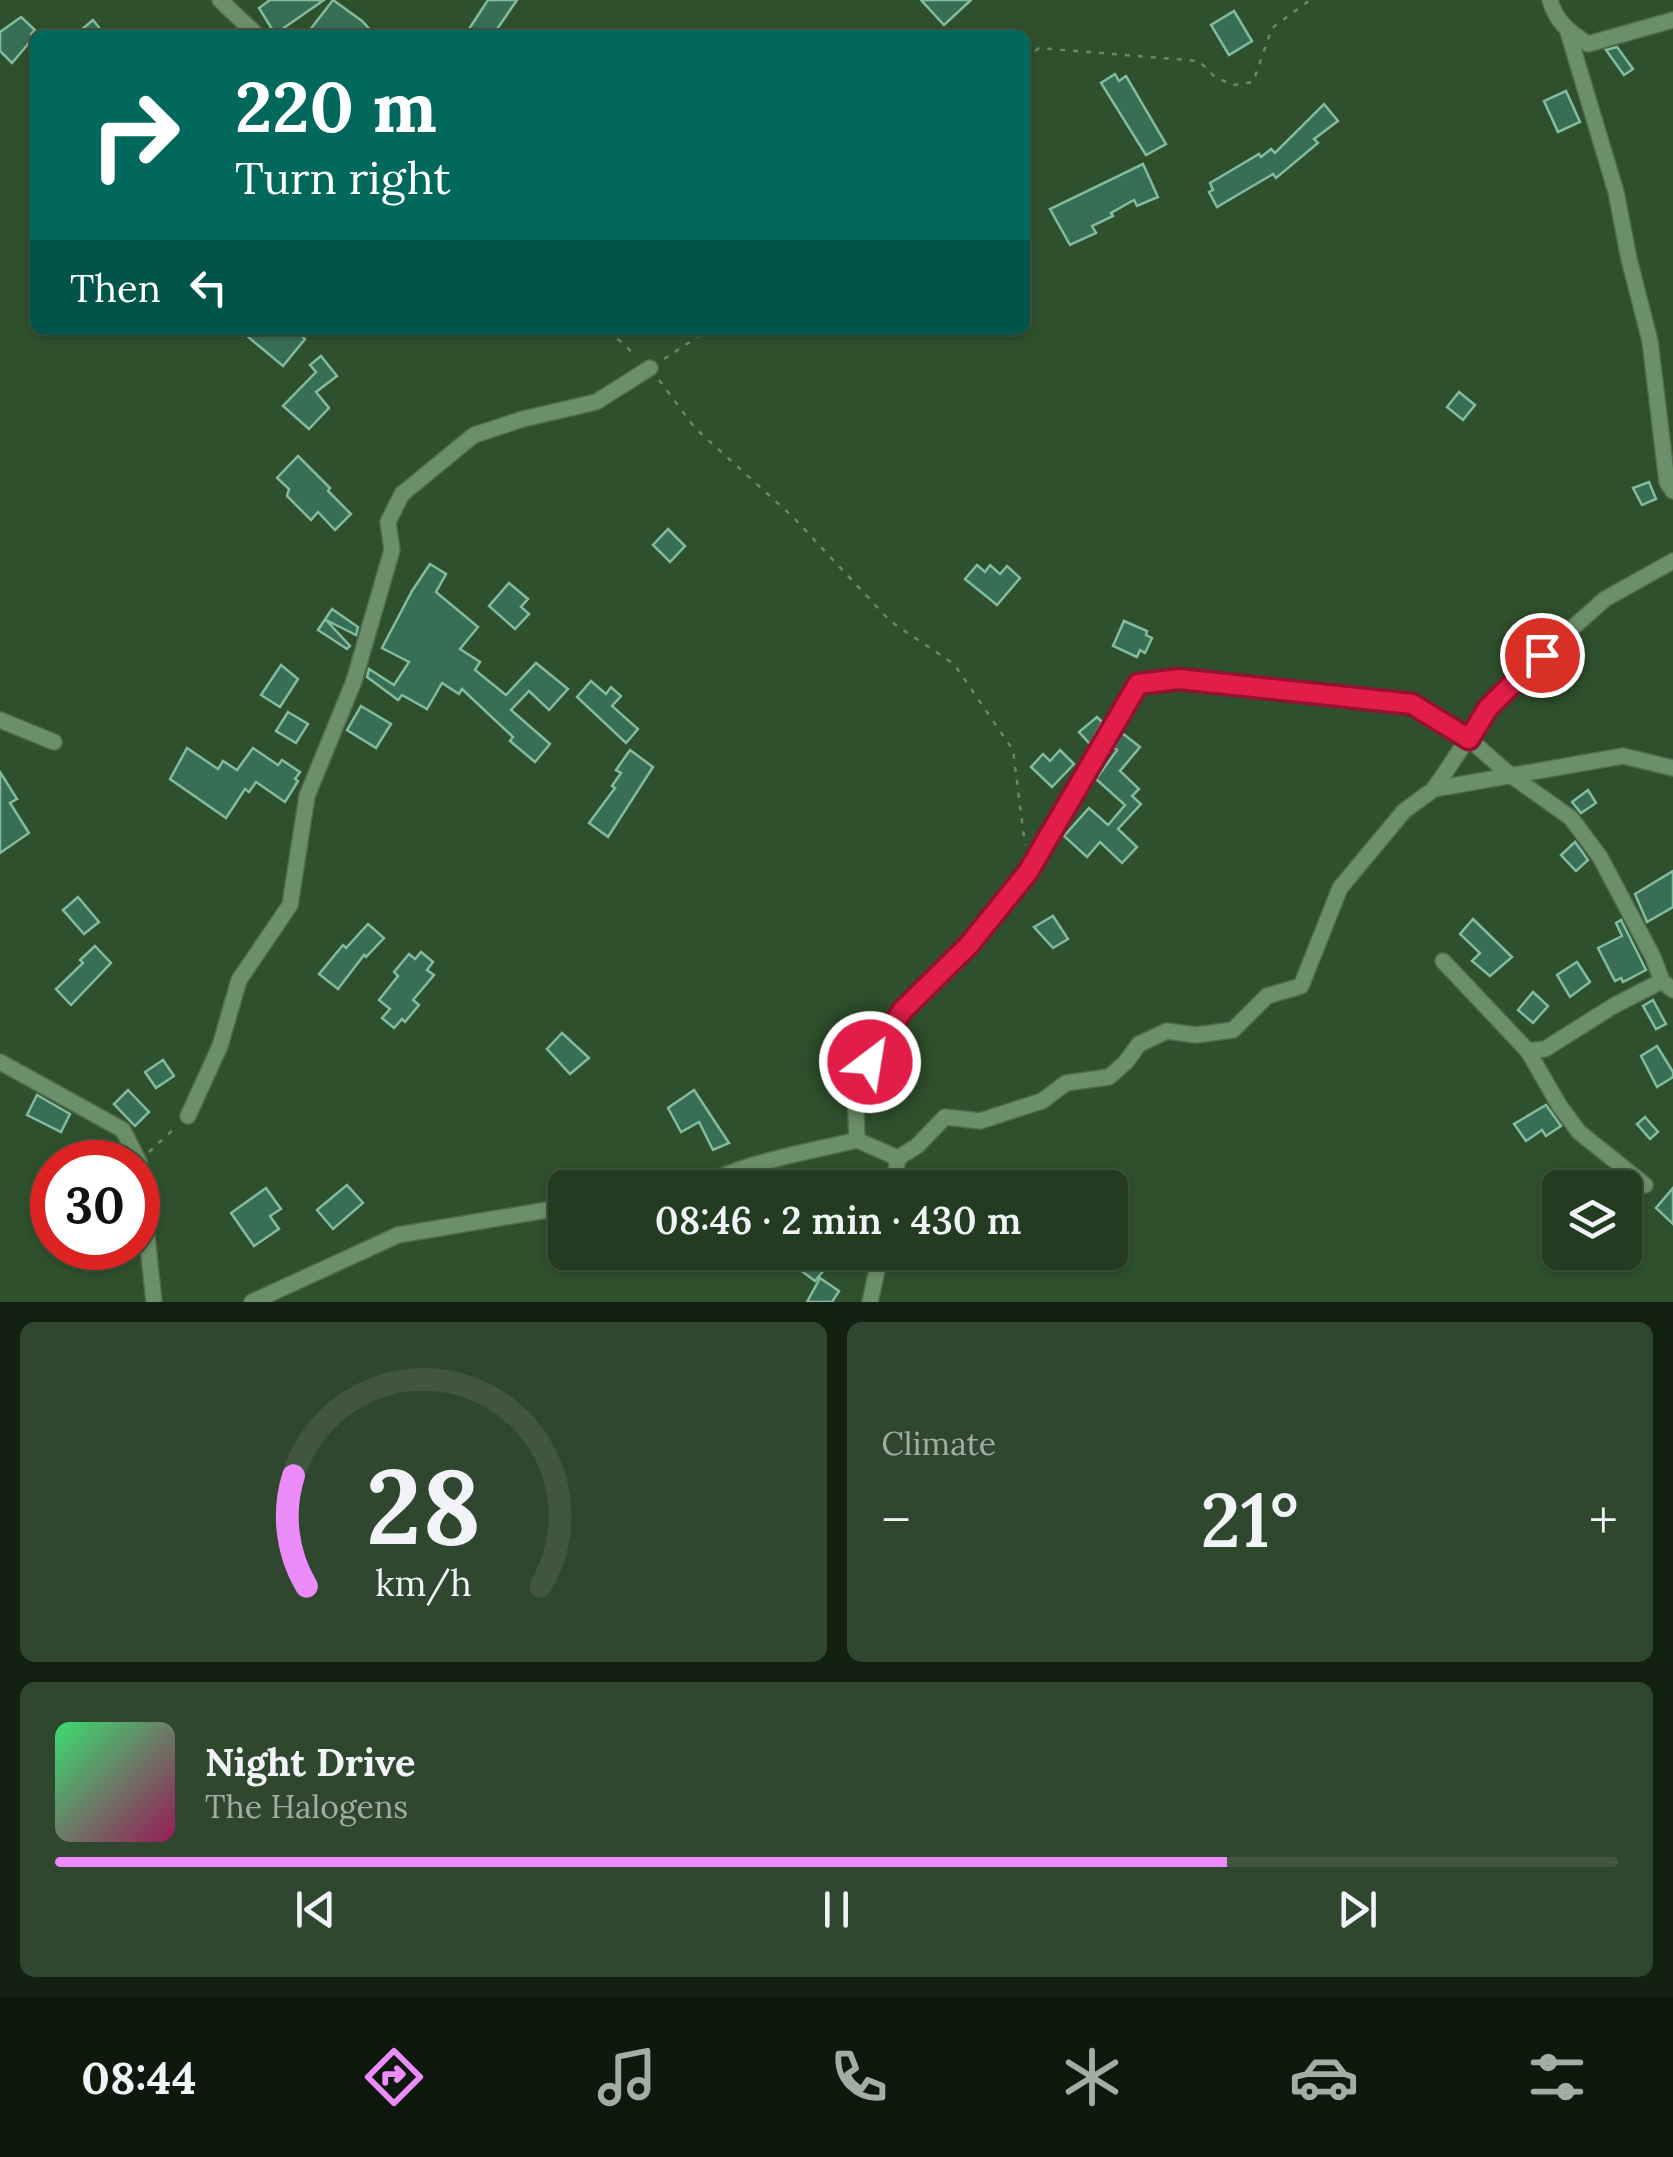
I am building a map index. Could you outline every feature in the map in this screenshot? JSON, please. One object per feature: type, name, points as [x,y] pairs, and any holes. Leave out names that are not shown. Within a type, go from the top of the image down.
[{"type":"street","points":[[220,0],[252,30]]},
{"type":"street","points":[[1550,0],[1554,15],[1568,32],[1588,44],[1673,20]]},
{"type":"street","points":[[1568,32],[1616,192],[1650,342],[1667,482],[1673,491]]},
{"type":"street","points":[[188,1116],[220,1046],[238,980],[290,905],[306,796],[354,681],[392,550],[388,522],[402,494],[474,436],[523,419],[596,402],[650,368]]},
{"type":"street","points":[[896,1170],[898,1158],[918,1146],[945,1118],[980,1121],[1042,1101],[1066,1083],[1109,1077],[1139,1044],[1167,1031],[1196,1035],[1233,1030],[1267,996],[1301,986],[1340,888],[1404,811],[1434,788],[1488,708],[1605,598],[1673,561]]},
{"type":"street","points":[[857,1140],[855,1088],[902,1011],[969,945],[1028,872],[1138,684],[1179,679],[1412,704],[1469,739],[1509,774],[1571,818],[1600,857],[1667,986],[1615,1004],[1546,1049],[1528,1051]]},
{"type":"street","points":[[0,720],[54,742]]},
{"type":"street","points":[[1434,788],[1624,756],[1673,768]]},
{"type":"street","points":[[1443,962],[1528,1051],[1559,1106],[1580,1132],[1645,1185]]},
{"type":"street","points":[[0,1062],[123,1130],[128,1140]]},
{"type":"street","points":[[740,1170],[857,1140],[898,1158]]},
{"type":"street","points":[[252,1302],[398,1235],[548,1210]]},
{"type":"street","points":[[150,1270],[154,1302]]},
{"type":"street","points":[[870,1302],[877,1270]]},
{"type":"path","points":[[1030,54],[1038,48],[1170,58],[1199,62],[1233,85],[1253,82],[1272,28],[1310,0]]},
{"type":"path","points":[[614,335],[650,368],[695,428],[793,517],[890,620],[954,664],[1013,750],[1028,872]]},
{"type":"path","points":[[650,368],[700,335]]},
{"type":"path","points":[[160,1142],[188,1116]]},
{"type":"building","points":[[270,0],[324,0],[281,30],[273,30],[259,8]]},
{"type":"building","points":[[333,0],[370,30],[310,30]]},
{"type":"building","points":[[488,0],[517,0],[496,30],[468,30]]},
{"type":"building","points":[[921,0],[971,0],[944,25]]},
{"type":"building","points":[[1234,11],[1252,41],[1229,55],[1211,25]]},
{"type":"building","points":[[21,17],[35,30],[30,30],[30,42],[12,63],[0,51],[0,32]]},
{"type":"building","points":[[93,20],[101,30],[81,30]]},
{"type":"building","points":[[1617,47],[1633,69],[1624,75],[1606,50]]},
{"type":"building","points":[[1115,74],[1119,81],[1126,76],[1166,144],[1146,155],[1101,83]]},
{"type":"building","points":[[1566,91],[1580,122],[1558,132],[1544,101]]},
{"type":"building","points":[[1324,104],[1338,121],[1314,139],[1318,143],[1276,178],[1273,174],[1217,207],[1209,192],[1213,190],[1210,183],[1259,154],[1261,157],[1271,149],[1275,153]]},
{"type":"building","points":[[1143,164],[1158,197],[1137,206],[1134,200],[1092,226],[1096,233],[1070,245],[1050,209]]},
{"type":"building","points":[[301,335],[305,339],[283,366],[247,336]]},
{"type":"building","points":[[321,356],[337,376],[316,392],[329,408],[309,429],[283,406],[316,372],[310,365]]},
{"type":"building","points":[[1459,392],[1475,405],[1463,420],[1447,407]]},
{"type":"building","points":[[298,456],[351,514],[335,530],[318,512],[311,520],[287,496],[289,489],[277,478]]},
{"type":"building","points":[[1649,482],[1656,499],[1642,505],[1633,488]]},
{"type":"building","points":[[668,529],[685,546],[670,562],[653,545]]},
{"type":"building","points":[[430,564],[446,574],[436,592],[478,627],[460,649],[480,662],[475,670],[506,695],[536,663],[568,689],[549,710],[529,691],[511,710],[550,744],[535,762],[462,689],[459,694],[442,683],[427,709],[402,695],[398,700],[367,677],[369,669],[394,685],[409,662],[382,648]]},
{"type":"building","points":[[977,565],[985,572],[990,565],[1000,574],[1007,566],[1020,578],[997,605],[965,579]]},
{"type":"building","points":[[509,583],[528,599],[521,607],[529,614],[515,629],[489,606]]},
{"type":"building","points":[[332,609],[358,627],[356,635],[326,620],[350,646],[347,649],[318,630]]},
{"type":"building","points":[[1124,621],[1147,631],[1146,635],[1152,638],[1145,653],[1140,650],[1137,657],[1113,646]]},
{"type":"building","points":[[281,665],[298,679],[280,707],[261,695]]},
{"type":"building","points":[[591,681],[606,694],[611,687],[621,696],[612,706],[638,729],[626,743],[577,697]]},
{"type":"building","points":[[361,706],[391,724],[376,748],[347,730]]},
{"type":"building","points":[[288,712],[308,724],[296,743],[276,731]]},
{"type":"building","points":[[1097,717],[1102,722],[1090,744],[1079,732]]},
{"type":"building","points":[[1122,733],[1140,747],[1120,771],[1139,789],[1132,796],[1141,804],[1118,829],[1137,847],[1122,863],[1100,842],[1087,857],[1064,836],[1089,808],[1108,825],[1125,805],[1096,779],[1117,750],[1114,748]]},
{"type":"building","points":[[187,748],[218,769],[223,761],[237,770],[253,748],[278,765],[282,760],[300,772],[295,779],[298,781],[285,802],[256,782],[249,792],[245,789],[226,818],[170,779]]},
{"type":"building","points":[[630,750],[653,767],[608,837],[589,823],[615,788],[612,786],[621,773],[616,770]]},
{"type":"building","points":[[1060,750],[1074,764],[1052,787],[1031,767],[1043,754],[1050,761]]},
{"type":"building","points":[[0,772],[17,799],[10,803],[29,833],[0,853]]},
{"type":"building","points":[[1588,790],[1596,803],[1581,813],[1572,802]]},
{"type":"building","points":[[1575,842],[1588,860],[1576,871],[1561,855]]},
{"type":"building","points":[[1673,871],[1673,907],[1647,922],[1635,894]]},
{"type":"building","points":[[78,897],[99,922],[84,934],[63,910]]},
{"type":"building","points":[[1053,916],[1068,939],[1053,948],[1034,927]]},
{"type":"building","points":[[1473,919],[1512,957],[1490,976],[1472,961],[1480,953],[1460,934]]},
{"type":"building","points":[[1621,920],[1646,970],[1623,982],[1621,978],[1615,981],[1598,948],[1622,936],[1616,923]]},
{"type":"building","points":[[368,924],[384,938],[364,955],[338,989],[319,974],[343,945],[346,948]]},
{"type":"building","points":[[95,946],[111,963],[71,1005],[56,989]]},
{"type":"building","points":[[421,952],[433,962],[427,970],[434,975],[413,1000],[419,1005],[405,1022],[402,1019],[394,1028],[382,1018],[390,1009],[379,1000],[409,954],[415,959]]},
{"type":"building","points":[[1577,962],[1590,982],[1570,997],[1557,975]]},
{"type":"building","points":[[1533,992],[1548,1006],[1533,1023],[1518,1010]]},
{"type":"building","points":[[1653,1000],[1666,1024],[1656,1029],[1643,1006]]},
{"type":"building","points":[[562,1033],[589,1058],[570,1074],[547,1049]]},
{"type":"building","points":[[1657,1046],[1673,1077],[1657,1087],[1641,1056]]},
{"type":"building","points":[[163,1060],[174,1076],[156,1088],[145,1072]]},
{"type":"building","points":[[128,1090],[149,1112],[135,1126],[114,1104]]},
{"type":"building","points":[[694,1090],[729,1143],[713,1150],[699,1122],[681,1132],[668,1108]]},
{"type":"building","points":[[37,1095],[70,1114],[61,1132],[27,1115]]},
{"type":"building","points":[[1546,1105],[1561,1126],[1546,1136],[1542,1130],[1526,1141],[1514,1124]]},
{"type":"building","points":[[1645,1117],[1658,1132],[1650,1139],[1637,1124]]},
{"type":"building","points":[[347,1185],[363,1203],[333,1229],[317,1210]]},
{"type":"building","points":[[266,1188],[281,1209],[270,1216],[279,1229],[254,1246],[231,1213]]},
{"type":"building","points":[[1673,1188],[1673,1224],[1656,1208]]},
{"type":"building","points":[[805,1270],[824,1270],[815,1281]]},
{"type":"building","points":[[820,1278],[839,1291],[832,1302],[807,1302]]},
{"type":"route","points":[[870,1062],[902,1011],[969,945],[1028,872],[1138,684],[1179,679],[1412,704],[1469,739],[1488,708],[1542,655]]}]
